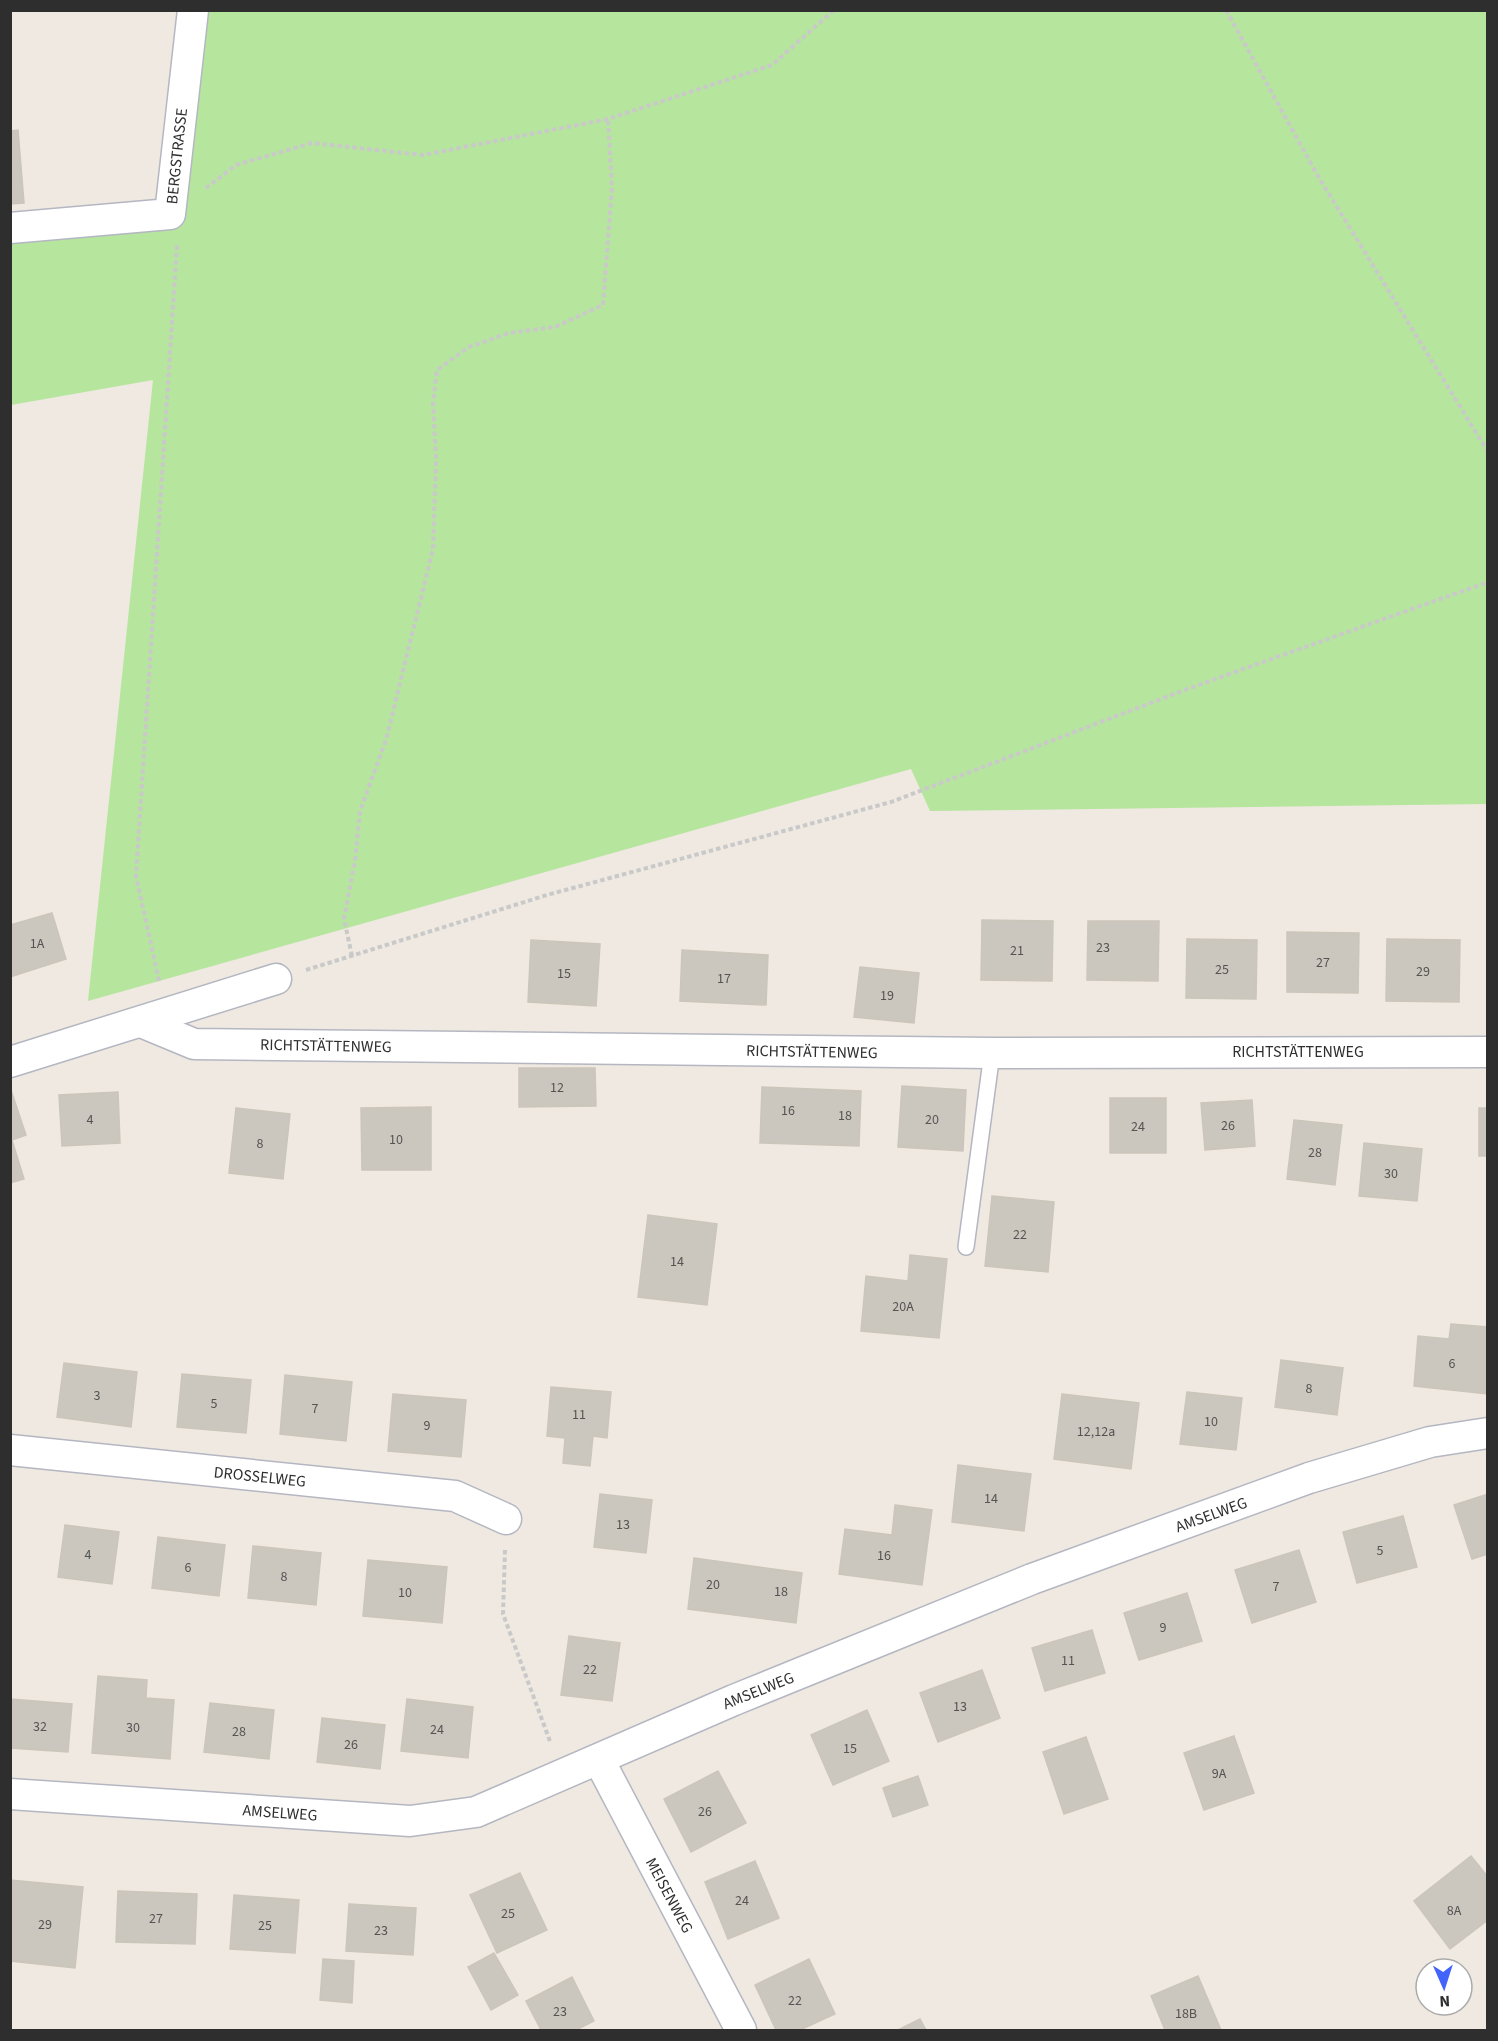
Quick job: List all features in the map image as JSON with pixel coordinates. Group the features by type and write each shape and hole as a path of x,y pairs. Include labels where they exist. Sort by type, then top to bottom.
{"street":[{"name":"BERGSTRASSE","path":"10,228 170,214 193,10"},
{"path":"10,1062 276,979"},
{"name":"RICHTSTÄTTENWEG","path":"154,1018 194,1044 992,1053 1488,1052"},
{"name":"AMSELWEG","path":"10,1794 410,1821 476,1812 734,1700 1032,1579 1309,1478 1430,1442 1488,1433"},
{"name":"DROSSELWEG","path":"10,1450 455,1496 506,1519"},
{"name":"MEISENWEG","path":"599,1760 741,2031"}],"lane":[{"path":"966,1247 992,1053"}],"path":[{"path":"154,1018 136,876 178,250 170,214 236,165 312,142 423,155 608,120 772,65 834,10"},
{"path":"1226,10 1319,178 1488,452"},
{"path":"352,956 344,919 355,860 360,811 386,740 433,549 436,459 433,403 436,370 469,347 509,333 555,327 603,305 612,188 608,120"},
{"path":"276,979 547,895 891,802 1190,688 1488,582"},
{"path":"506,1519 503,1614 563,1775"}],"green space":[{"path":"193,11 1487,11 1487,804 930,811 911,769 88,1001 153,380 11,405 10,235 170,214"}],"building":[{"path":"18,130 24,203 10,204 10,131"},
{"path":"52,913 66,959 10,977 10,925"},
{"path":"982,920 1053,921 1052,981 981,980"},
{"path":"1088,921 1159,921 1158,981 1087,980"},
{"path":"1287,932 1359,933 1358,993 1287,992"},
{"path":"1187,939 1257,940 1256,999 1186,998"},
{"path":"1387,939 1460,940 1459,1002 1386,1001"},
{"path":"531,940 600,944 596,1006 528,1002"},
{"path":"682,950 768,955 766,1005 680,1001"},
{"path":"860,967 919,973 914,1023 854,1017"},
{"path":"519,1068 595,1068 596,1106 519,1107"},
{"path":"902,1086 966,1090 963,1151 898,1147"},
{"path":"10,1087 26,1135 12,1140 24,1179 10,1183"},
{"path":"762,1087 861,1091 859,1146 760,1143"},
{"path":"118,1092 120,1143 62,1146 59,1095"},
{"path":"1110,1098 1166,1098 1166,1153 1110,1153"},
{"path":"1252,1100 1255,1146 1205,1150 1201,1103"},
{"path":"431,1107 431,1170 362,1170 361,1108"},
{"path":"236,1108 290,1114 283,1179 229,1173"},
{"path":"1479,1108 1488,1108 1488,1156 1479,1156"},
{"path":"1294,1120 1342,1125 1335,1185 1287,1179"},
{"path":"1364,1143 1422,1149 1417,1201 1359,1196"},
{"path":"992,1196 1054,1202 1048,1272 985,1266"},
{"path":"648,1215 717,1224 707,1305 638,1297"},
{"path":"910,1255 947,1259 939,1338 861,1331 866,1276 908,1281"},
{"path":"1451,1324 1488,1327 1488,1394 1414,1386 1418,1336 1449,1339"},
{"path":"1281,1360 1343,1368 1337,1415 1275,1407"},
{"path":"64,1363 137,1372 131,1427 57,1417"},
{"path":"182,1374 251,1380 246,1433 177,1427"},
{"path":"285,1375 352,1382 346,1441 280,1434"},
{"path":"551,1387 611,1392 607,1438 593,1436 590,1466 563,1463 565,1438 547,1436"},
{"path":"1187,1392 1242,1398 1236,1450 1180,1444"},
{"path":"393,1394 466,1400 461,1457 388,1451"},
{"path":"1062,1394 1139,1403 1131,1469 1054,1459"},
{"path":"958,1465 1031,1474 1024,1531 952,1522"},
{"path":"600,1494 652,1500 646,1553 594,1547"},
{"path":"1488,1494 1488,1554 1472,1559 1454,1505"},
{"path":"895,1505 932,1510 922,1585 839,1574 845,1529 892,1535"},
{"path":"1403,1516 1417,1567 1357,1583 1343,1532"},
{"path":"65,1525 119,1532 112,1584 58,1577"},
{"path":"158,1537 225,1545 219,1596 152,1588"},
{"path":"253,1546 321,1553 316,1605 248,1598"},
{"path":"1299,1550 1316,1602 1252,1623 1235,1570"},
{"path":"694,1558 802,1573 796,1623 688,1609"},
{"path":"368,1560 447,1567 442,1623 363,1616"},
{"path":"1187,1593 1202,1641 1139,1660 1124,1613"},
{"path":"1092,1630 1105,1673 1045,1691 1032,1648"},
{"path":"569,1636 620,1643 612,1701 561,1695"},
{"path":"982,1670 1000,1718 938,1742 920,1693"},
{"path":"98,1676 147,1680 146,1698 174,1700 170,1759 92,1753"},
{"path":"10,1699 72,1704 68,1752 10,1748"},
{"path":"407,1699 473,1707 468,1758 401,1751"},
{"path":"210,1703 274,1710 269,1759 204,1752"},
{"path":"867,1710 889,1761 833,1785 811,1735"},
{"path":"322,1718 385,1725 380,1769 317,1762"},
{"path":"1234,1736 1254,1793 1204,1810 1184,1753"},
{"path":"1086,1737 1108,1799 1064,1814 1043,1752"},
{"path":"718,1771 746,1823 691,1852 664,1799"},
{"path":"918,1776 928,1805 893,1817 883,1788"},
{"path":"1471,1856 1488,1877 1488,1920 1450,1949 1414,1901"},
{"path":"755,1861 779,1918 728,1939 705,1882"},
{"path":"520,1873 547,1930 497,1953 470,1895"},
{"path":"10,1880 83,1887 75,1968 10,1961"},
{"path":"118,1891 197,1894 195,1944 116,1942"},
{"path":"234,1895 299,1900 295,1953 230,1949"},
{"path":"349,1904 416,1908 413,1955 346,1951"},
{"path":"494,1953 518,1995 491,2010 468,1967"},
{"path":"323,1959 354,1961 352,2003 320,2000"},
{"path":"809,1959 835,2014 800,2030 776,2030 755,1985"},
{"path":"1198,1976 1221,2030 1165,2030 1151,1996"},
{"path":"572,1977 594,2021 576,2030 541,2030 526,2001"},
{"path":"920,2019 926,2030 898,2030"}]}
